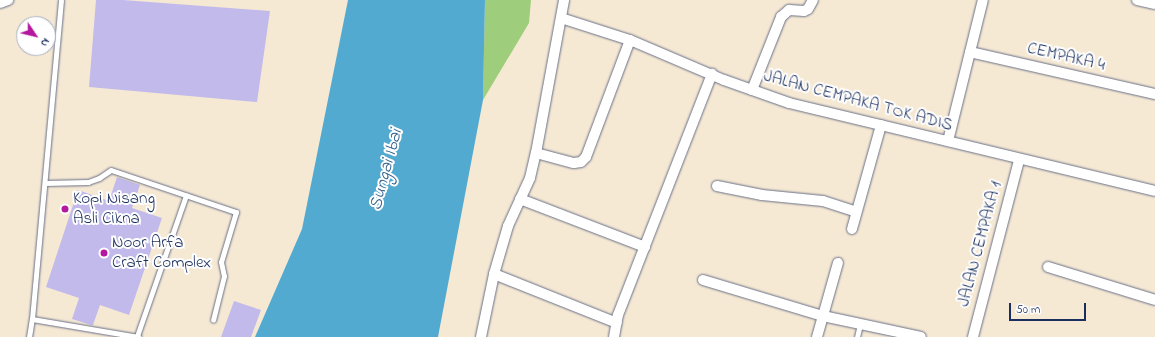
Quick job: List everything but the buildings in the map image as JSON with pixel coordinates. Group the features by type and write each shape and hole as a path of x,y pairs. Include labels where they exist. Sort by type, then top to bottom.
{"street":[{"path":"0,3 8,0"},
{"path":"480,337 494,274 508,226 528,183 536,153 564,0"},
{"path":"748,88 781,17 789,10 804,11 808,9 814,0"},
{"path":"948,141 983,0"},
{"path":"1137,0 1155,4"},
{"name":"JALAN CEMPAKA TOK ADIS","path":"561,18 630,40 724,80 789,103 1155,192"},
{"path":"536,153 574,163 581,162 586,158 630,40"},
{"name":"CEMPAKA 4","path":"970,52 1155,94"},
{"path":"617,336 618,315 712,74"},
{"path":"852,229 880,125"},
{"name":"JALAN CEMPAKA 1","path":"973,337 1019,160"},
{"path":"717,186 762,196 814,199 856,212"},
{"path":"520,199 649,237"},
{"path":"817,337 838,264"},
{"path":"1048,267 1155,300"},
{"path":"494,274 617,323"},
{"path":"703,280 823,316 900,334 921,337"}],"lane":[{"path":"29,337 45,184 61,0"},
{"path":"45,184 88,182 111,170 236,212 221,262 224,276 213,320"},
{"path":"32,319 137,336 186,195"},
{"path":"857,337 860,324"}],"green space":[{"path":"485,0 531,0 529,23 483,100"}],"water":[{"name":"Sungai Ibai","path":"348,0 485,0 483,100 438,337 255,337 302,229"}],"place":[{"name":"Kopi Nisang Asli Cikna","path":"65,209"},
{"name":"Noor Arfa Craft Complex","path":"104,253"}]}
